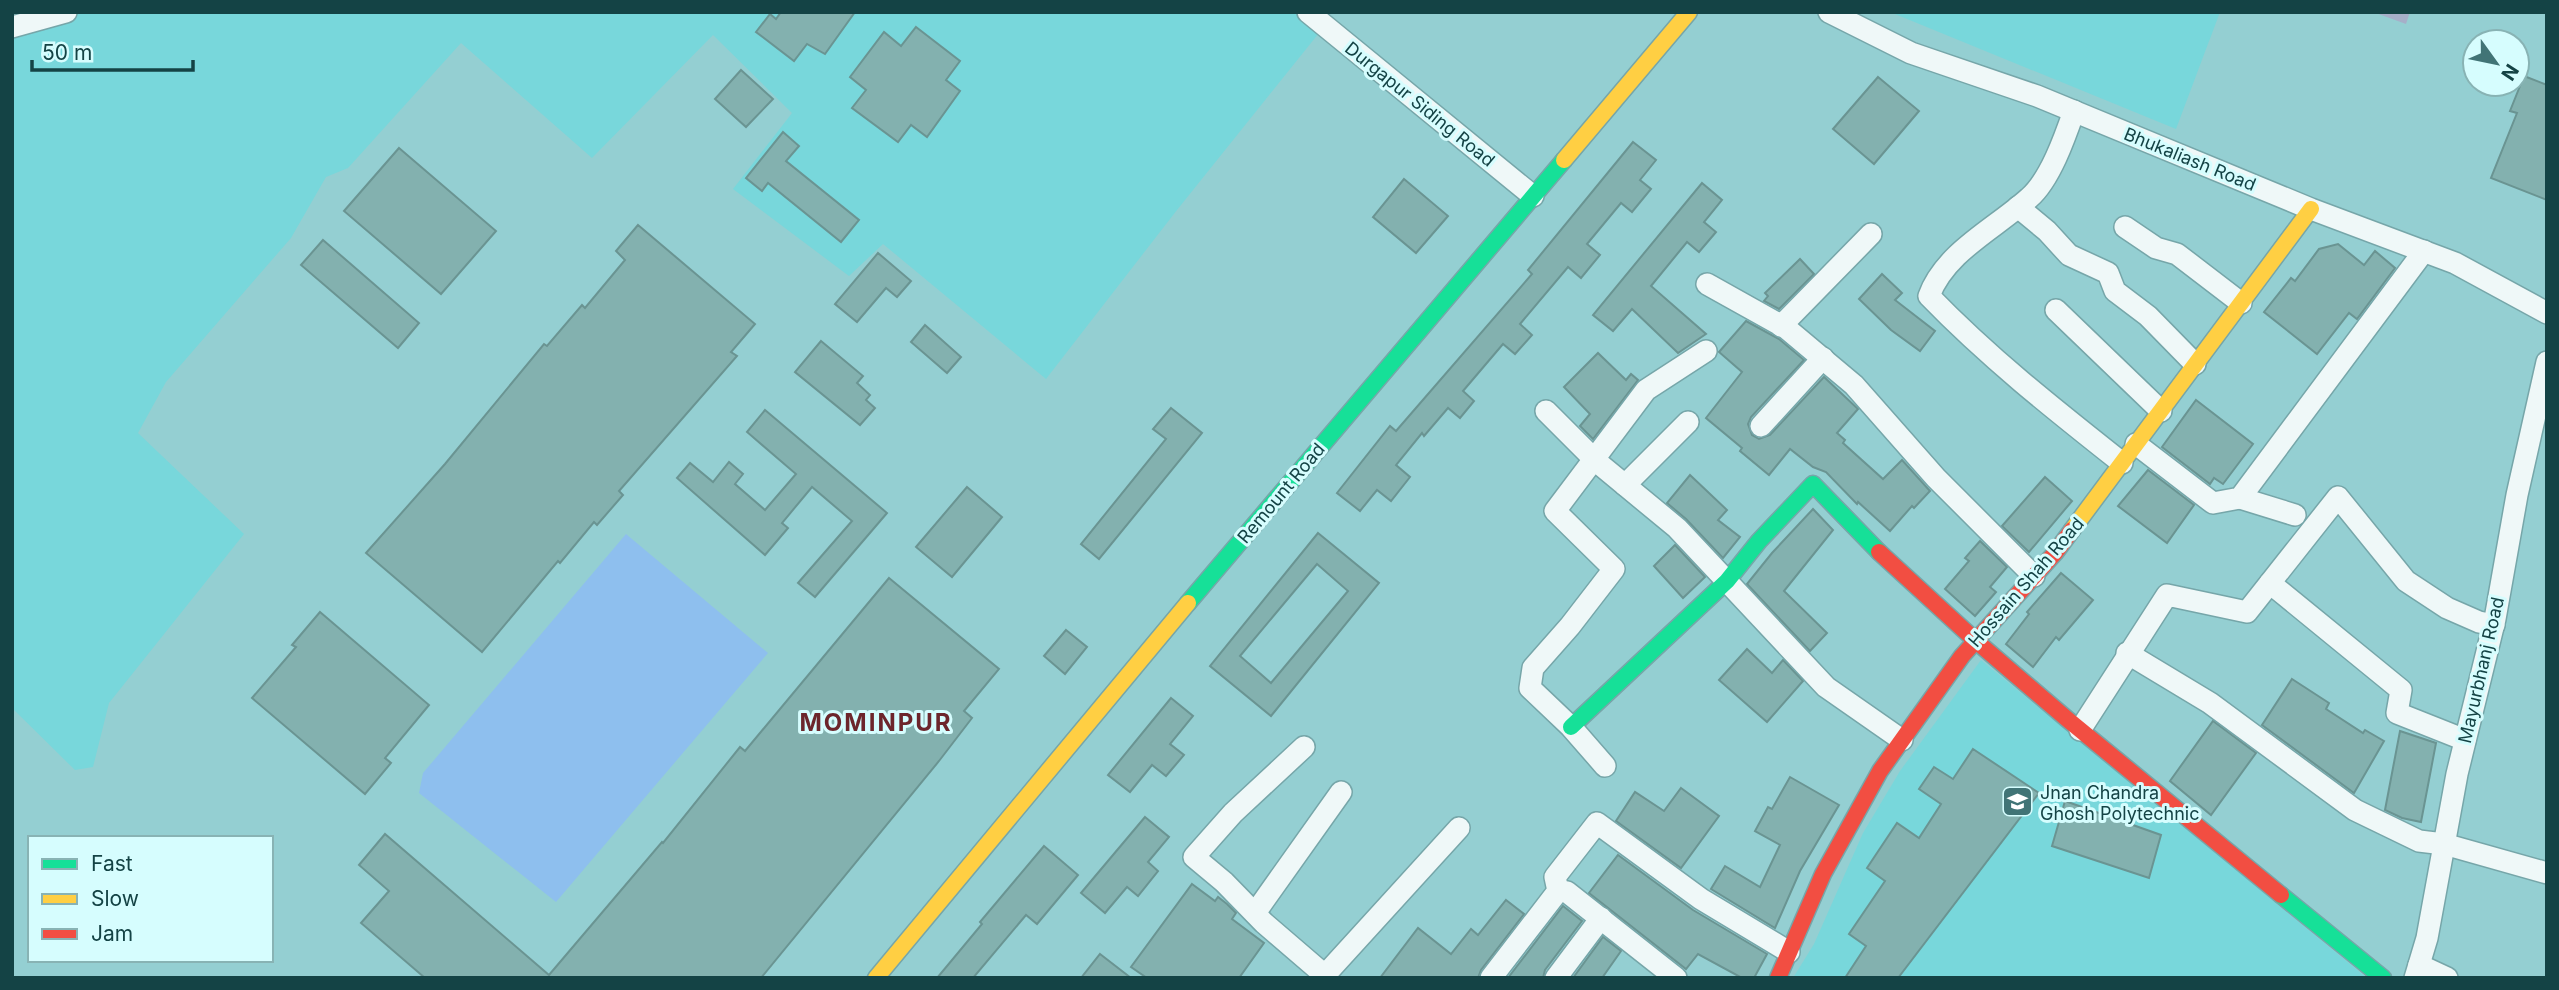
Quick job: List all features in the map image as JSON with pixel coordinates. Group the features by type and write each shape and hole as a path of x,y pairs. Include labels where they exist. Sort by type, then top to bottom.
{"street":[{"path":"12,27 66,12"},
{"name":"Durgapur Siding Road","path":"1308,12 1534,196"},
{"name":"Remount Road","path":"876,978 1162,634 1689,12"},
{"name":"Bhukaliash Road","path":"1829,12 1911,53 2074,111 2311,209 2455,262 2547,313"},
{"path":"2074,111 2059,153 2031,197 1978,236 1935,282 1929,296 2026,387 2122,463"},
{"path":"2018,206 2069,255 2108,273 2115,291 2148,316 2196,364"},
{"name":"Hossain Shah Road","path":"1778,978 1823,874 1880,771 1962,656 2055,553 2311,209"},
{"path":"2125,227 2156,248 2177,254 2241,303"},
{"path":"1782,326 1871,234"},
{"path":"2240,498 2424,251"},
{"path":"1707,284 1782,326 1854,384 1936,478 2034,576"},
{"path":"2056,310 2161,411"},
{"path":"1605,766 1571,727 1530,688 1534,668 1614,569 1555,511 1646,390 1706,351"},
{"path":"1761,426 1823,358"},
{"name":"Mayurbhanj Road","path":"2417,971 2427,938 2466,740 2494,625 2517,495 2547,362"},
{"path":"1546,411 1593,458 1677,528 1826,687 1902,740"},
{"path":"1625,485 1688,422"},
{"path":"2136,444 2213,503 2240,498 2295,515"},
{"path":"1571,727 1727,581 1759,541 1813,484 1885,558 1976,641 2080,730 2383,978"},
{"path":"2080,730 2127,653 2167,595 2247,612 2338,497 2406,581 2447,608 2479,622 2494,625"},
{"path":"2270,583 2401,690 2396,713 2466,740"},
{"path":"2127,653 2210,703 2356,810 2419,841 2444,844 2547,873"},
{"path":"1304,747 1233,813 1194,857 1326,976 1458,828"},
{"path":"1255,913 1341,792"},
{"path":"1492,978 1558,891 1555,877 1597,824 1701,899 1789,952"},
{"path":"1558,891 1567,892 1676,978"},
{"path":"1556,978 1601,918"},
{"path":"2417,971 2447,978"}],"shaded area":[{"path":"68,12 1294,12 1319,33 1046,379 883,244 849,276 733,189 792,113 713,35 592,158 461,43 348,168 326,177 291,238 166,382 138,433 244,534 109,703 93,767 75,770 12,708 12,33"},
{"path":"1890,12 2220,12 2176,129"},
{"path":"2373,12 2410,12 2406,24"},
{"path":"626,534 768,653 556,902 419,793 423,773"},
{"name":"Jnan Chandra Ghosh Polytechnic","path":"1981,660 2367,978 1793,978 1814,944 1863,833 1900,771"}],"building":[{"path":"781,12 855,12 825,54 807,44 794,61 756,32 770,14 776,19"},
{"path":"916,27 960,61 946,80 960,91 927,137 911,125 898,142 852,108 866,90 850,77 884,32 901,46"},
{"path":"741,70 773,99 746,127 715,99"},
{"path":"1878,77 1919,111 1874,164 1833,129"},
{"path":"2531,79 2547,85 2547,200 2491,178 2517,113 2510,111 2515,98 2531,98"},
{"path":"783,132 799,146 786,161 859,220 841,242 768,183 762,191 746,178"},
{"path":"1633,142 1656,160 1640,180 1651,189 1632,212 1621,203 1587,244 1600,255 1581,278 1568,267 1520,324 1532,335 1515,354 1503,344 1463,391 1474,401 1460,418 1448,408 1424,436 1422,433 1396,465 1410,477 1391,501 1377,490 1360,511 1337,493 1390,426 1396,431 1532,274 1528,270"},
{"path":"399,148 496,231 441,294 344,211"},
{"path":"1404,179 1448,216 1416,253 1373,217"},
{"path":"1702,183 1722,200 1704,222 1716,232 1699,252 1687,242 1651,286 1706,334 1678,353 1632,309 1613,331 1593,315"},
{"path":"638,225 755,324 731,352 737,356 619,491 623,495 597,525 594,522 560,563 558,561 482,652 366,553 445,464 544,344 547,346 582,305 585,308 625,260 616,251"},
{"path":"323,240 419,323 398,348 301,265"},
{"path":"2338,244 2364,265 2375,251 2395,268 2357,319 2349,313 2317,354 2264,312 2291,278 2295,281 2319,249"},
{"path":"878,253 911,281 897,297 886,288 857,322 835,304"},
{"path":"1800,259 1814,274 1779,309 1764,301 1768,296 1765,293"},
{"path":"1882,274 1902,293 1895,300 1935,331 1920,351 1891,330 1859,299"},
{"path":"1746,321 1779,339 1804,360 1751,417 1748,424 1752,435 1759,439 1770,435 1824,377 1858,409 1837,433 1845,440 1843,443 1883,479 1902,460 1930,491 1914,508 1912,506 1890,531 1858,502 1857,504 1826,472 1813,467 1790,449 1769,475 1706,418 1742,372 1719,352"},
{"path":"925,325 961,357 947,373 911,342"},
{"path":"821,341 863,376 857,383 870,395 866,400 875,408 860,425 795,372"},
{"path":"1598,353 1626,380 1631,374 1638,380 1593,439 1580,426 1590,414 1564,387"},
{"path":"2196,400 2253,444 2223,484 2214,478 2210,484 2162,447"},
{"path":"1171,408 1202,433 1099,559 1081,544 1166,439 1153,429"},
{"path":"765,410 887,513 815,597 798,583 852,521 812,487 782,523 788,528 765,555 677,478 690,463 713,482 729,462 743,474 735,484 765,510 796,474 747,432"},
{"path":"2148,470 2194,505 2167,543 2118,506"},
{"path":"1690,475 1727,510 1718,520 1740,537 1723,558 1667,503"},
{"path":"2045,477 2072,501 2029,552 2002,526"},
{"path":"967,487 1002,517 952,577 916,547"},
{"path":"1813,509 1833,530 1784,591 1827,633 1810,651 1747,584"},
{"path":"1318,533 1379,583 1271,716 1210,666","holes":["1317,564 1348,591 1271,683 1240,656"]},
{"path":"1980,541 2007,567 1990,587 1996,592 1975,616 1945,589 1969,561 1965,558"},
{"path":"1675,545 1705,577 1683,598 1654,566"},
{"path":"2061,573 2093,600 2059,640 2056,637 2033,667 2006,644 2029,614 2027,612"},
{"path":"889,578 999,669 964,711 972,718 939,761 761,978 425,978 361,923 389,891 359,865 385,834 549,975 663,843 740,747 745,751"},
{"path":"320,612 429,705 385,758 391,763 365,794 252,698 296,647 292,645"},
{"path":"1066,630 1087,647 1065,674 1044,656"},
{"path":"1747,649 1772,673 1783,660 1803,681 1767,722 1719,680"},
{"path":"2292,679 2329,703 2326,709 2363,733 2365,730 2384,741 2354,793 2262,725"},
{"path":"1171,698 1193,716 1170,744 1184,755 1166,776 1152,765 1130,792 1108,775"},
{"path":"2213,721 2256,753 2211,815 2170,781"},
{"path":"2400,731 2436,743 2421,822 2402,818 2385,810"},
{"path":"1973,749 2039,793 1898,978 1845,978 1866,946 1849,934 1885,881 1867,868 1897,823 1919,838 1941,804 1919,789 1934,767 1953,779"},
{"path":"1790,777 1839,805 1800,871 1775,928 1711,889 1725,866 1760,887 1780,845 1755,831 1768,807 1772,809"},
{"path":"1681,788 1719,816 1681,868 1616,821 1635,792 1664,811"},
{"path":"2065,801 2161,835 2149,878 2052,846"},
{"path":"1145,817 1169,837 1148,862 1158,871 1138,896 1127,887 1105,913 1081,893"},
{"path":"1044,846 1078,875 1037,924 1026,915 973,978 937,978 982,924 980,922"},
{"path":"1618,855 1693,910 1767,954 1754,978 1742,978 1698,954 1686,969 1589,893"},
{"path":"1192,884 1215,901 1218,897 1227,904 1236,913 1232,919 1264,943 1239,978 1147,978 1131,967"},
{"path":"1506,900 1524,914 1481,970 1478,978 1380,978 1418,928 1451,954 1471,929 1478,935"},
{"path":"1563,906 1582,921 1545,970 1543,978 1508,978"},
{"path":"1603,937 1621,951 1602,978 1573,978"},
{"path":"1100,954 1131,978 1081,978"}],"traffic: fast":[{"path":"1188,603 1564,160"},
{"path":"1571,727 1727,581 1759,541 1813,484 1879,552"},
{"path":"2281,895 2383,978"}],"traffic: slow":[{"path":"1564,160 1689,12"},
{"path":"2072,530 2311,209"},
{"path":"876,978 1188,603"}],"traffic: jam":[{"path":"1778,978 1823,874 1880,771 1962,656 2055,553 2072,530"},
{"path":"1879,552 1976,641 2067,719 2281,895"}],"place":[{"name":"Jnan Chandra Ghosh Polytechnic","path":"2017,802"}],"district":[{"name":"MOMINPUR","path":"876,722"}]}
